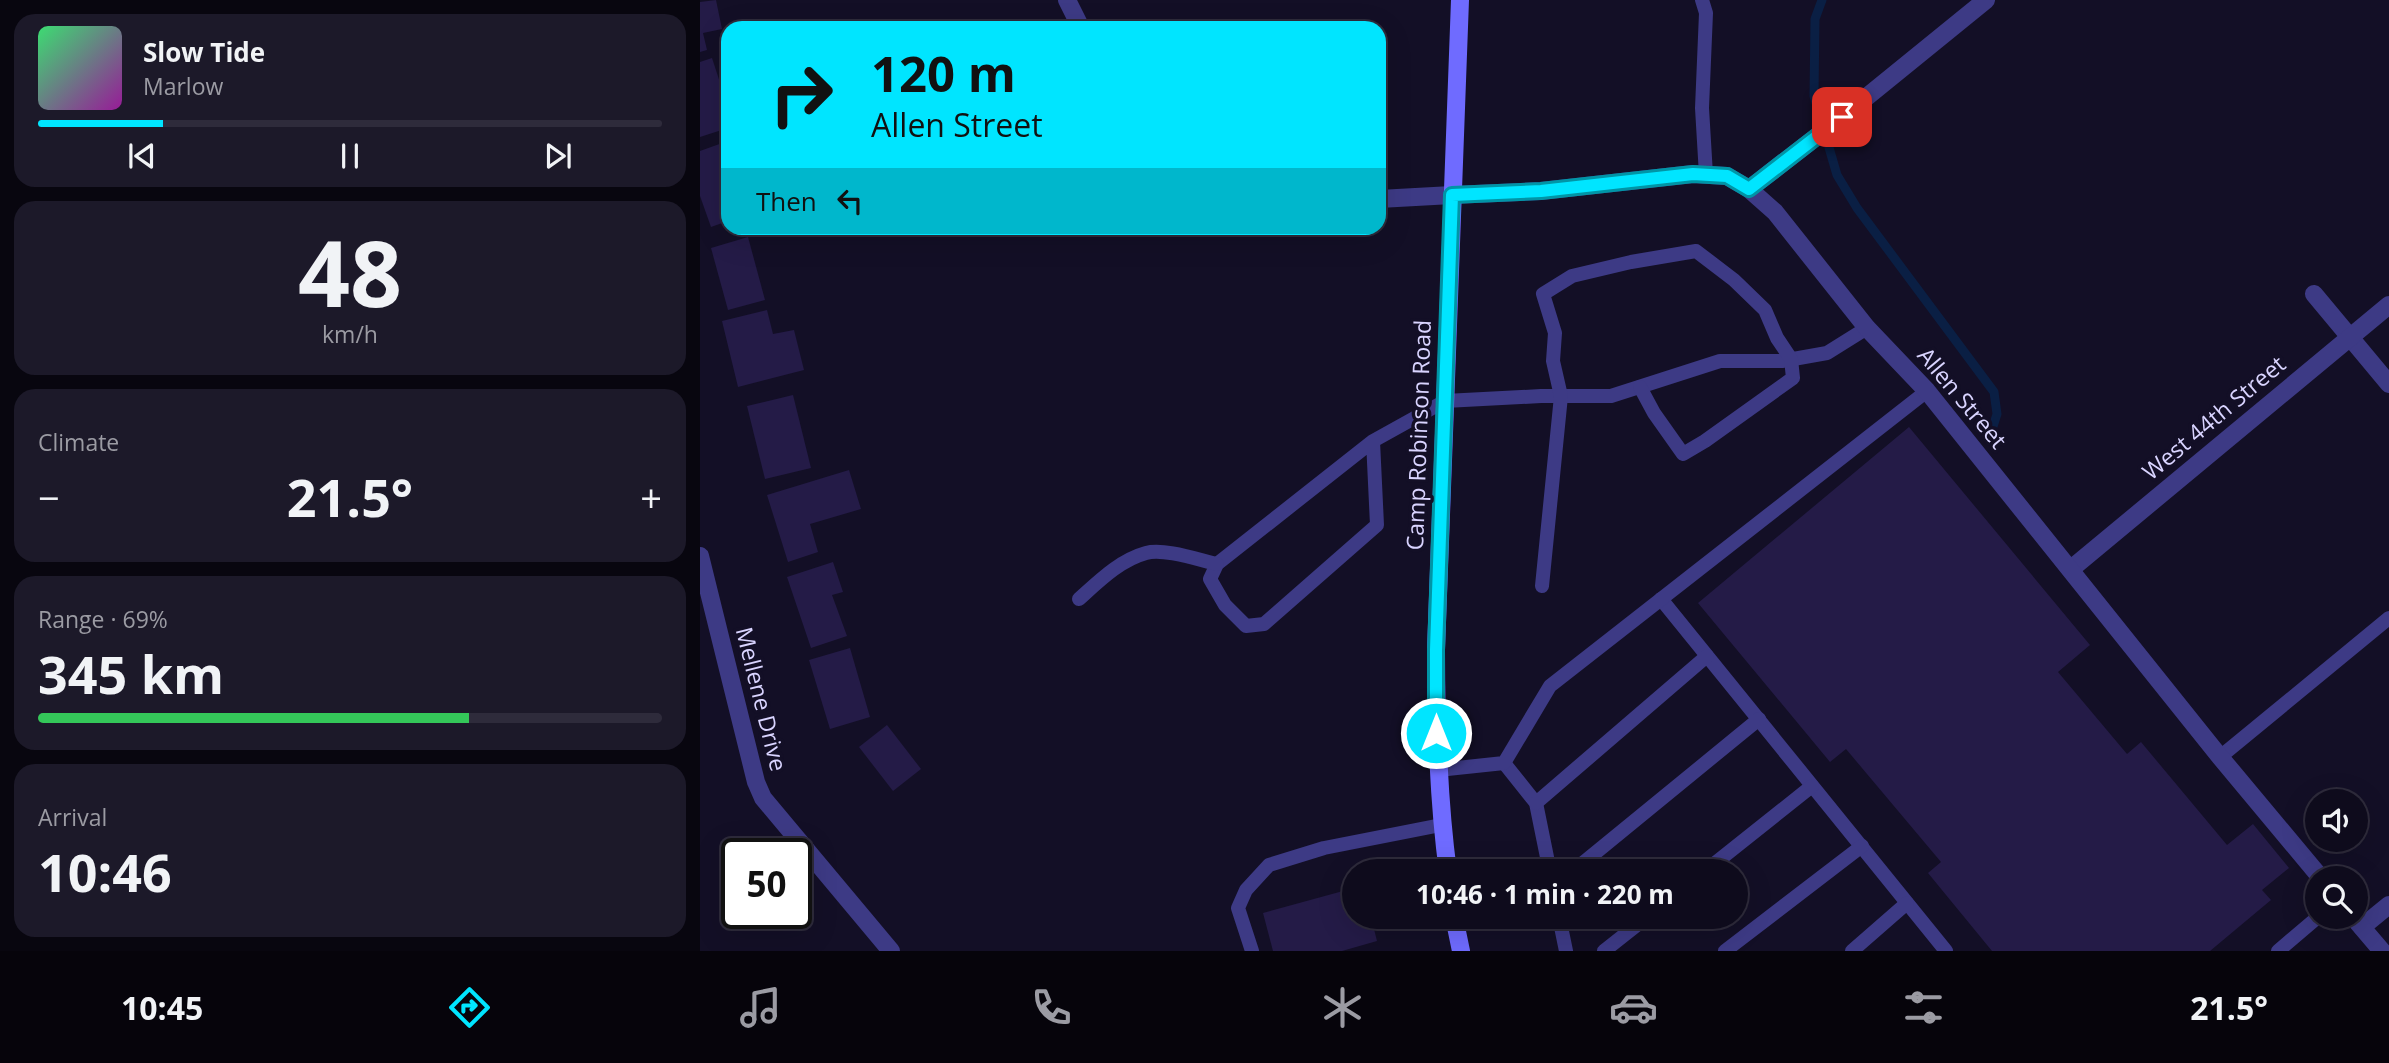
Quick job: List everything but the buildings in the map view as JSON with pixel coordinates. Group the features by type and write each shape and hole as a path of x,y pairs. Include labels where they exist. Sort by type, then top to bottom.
{"main road":[{"name":"Camp Robinson Road","path":"1446,859 1438,770 1436,650 1460,0"},
{"path":"1455,929 1457,950"}],"street":[{"path":"1067,0 1078,21"},
{"path":"1749,189 1986,0"},
{"name":"Allen Street","path":"1386,199 1541,191 1693,174 1727,176 1749,189 1775,212 1867,328 1927,391 2220,757 2311,866"},
{"path":"2314,294 2389,384"},
{"name":"West 44th Street","path":"2071,569 2389,305"},
{"name":"Mellene Drive","path":"700,556 756,782 763,798 891,951"},
{"path":"2368,917 2389,905"},
{"path":"2364,929 2382,951"}],"lane":[{"path":"1702,0 1706,13 1702,108 1706,174"},
{"path":"1542,586 1561,396 1553,361 1555,333 1543,294 1572,276 1696,251 1734,280 1765,310 1777,338 1791,359 1793,378 1683,454 1654,414 1640,387"},
{"path":"1373,441 1377,525 1264,624 1246,626 1225,604 1210,579 1217,564 1373,441 1445,401 1611,396 1720,361 1782,361 1827,353 1867,328"},
{"path":"1504,763 1550,686 1927,391"},
{"path":"1079,599 1116,566 1148,552 1217,564"},
{"path":"1661,599 1946,951"},
{"path":"2220,757 2389,618"},
{"path":"1536,803 1707,656"},
{"path":"1588,859 1759,719"},
{"path":"1438,770 1504,763"},
{"path":"1504,763 1536,803 1547,859"},
{"path":"1720,859 1812,786"},
{"path":"1252,951 1238,908 1246,890 1269,865 1324,848 1441,825"},
{"path":"1725,951 1862,846"},
{"path":"1852,951 1907,903"},
{"path":"2278,951 2305,928"},
{"path":"1561,929 1566,951"},
{"path":"1604,951 1632,929"}],"waterway":[{"path":"1822,0 1815,19 1814,96 1837,175 1857,208 1994,392 1997,414 1989,439"}],"route":[{"path":"1436,733 1436,650 1452,195 1541,191 1693,174 1727,176 1749,189 1842,117"}]}
